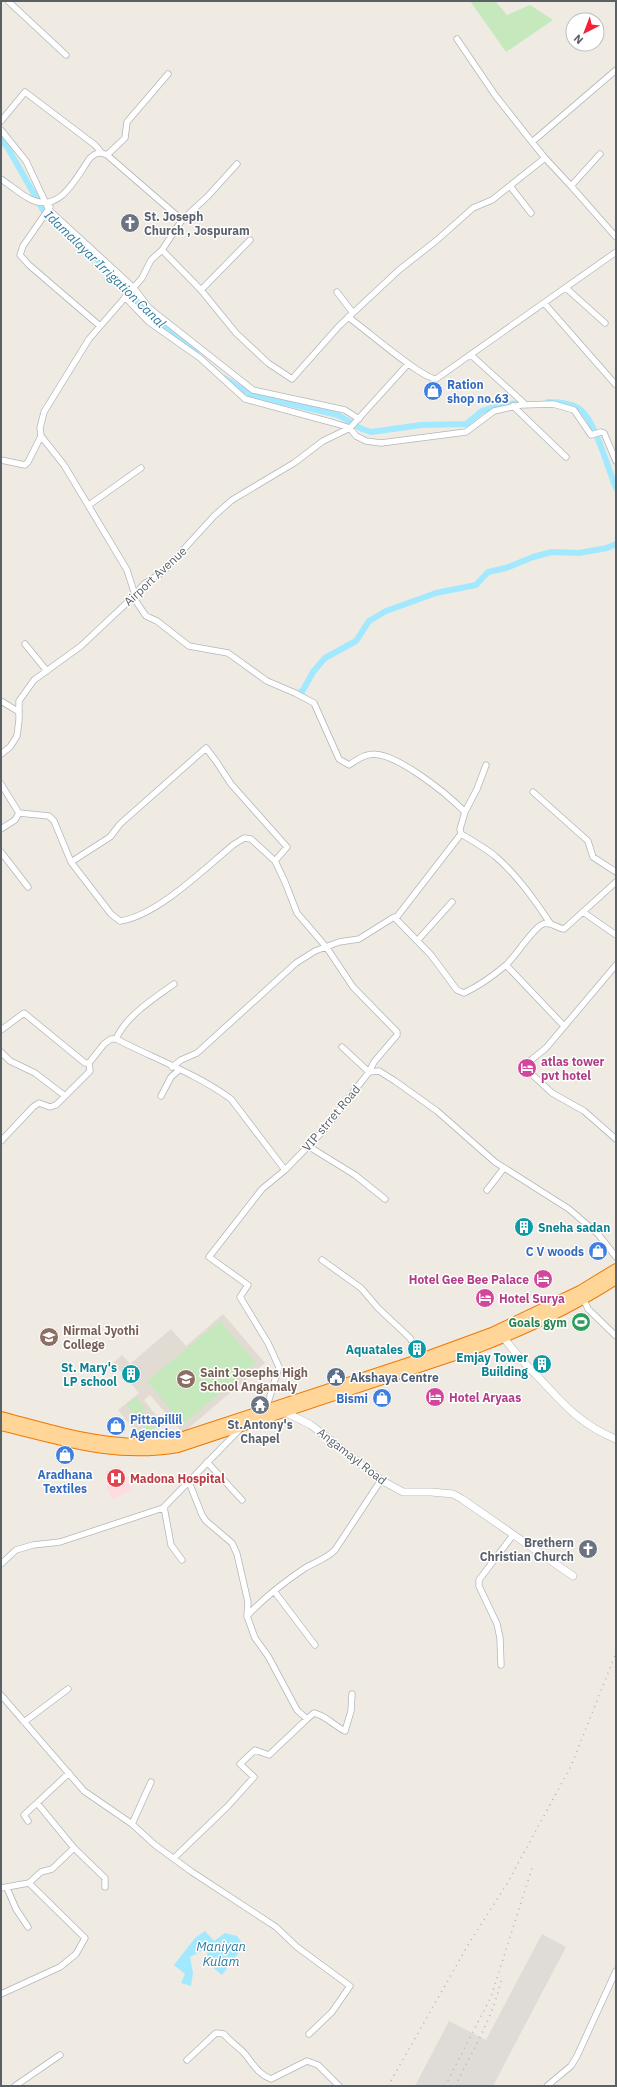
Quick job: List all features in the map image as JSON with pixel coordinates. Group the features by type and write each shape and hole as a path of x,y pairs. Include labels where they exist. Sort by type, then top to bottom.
{"highway":[{"path":"1,1417 91,1440 141,1444 186,1437 266,1409 280,1408 503,1337 582,1294 616,1269"},
{"path":"1,1425 92,1447 128,1451 146,1451 178,1447 244,1425 280,1408 492,1333 616,1280"}],"street":[{"path":"8,1 66,55"},
{"path":"457,38 493,92 532,142 616,238"},
{"path":"532,142 616,70"},
{"path":"100,326 29,265 20,254 23,246 42,217 49,210 53,202 62,195 90,158 95,154 104,154 125,138 127,122 168,74"},
{"path":"1,121 25,92 95,145 182,220"},
{"path":"1,130 26,161 44,203 49,210 134,289 150,308 253,390 346,410 358,420"},
{"path":"570,186 600,154"},
{"path":"162,250 201,290 236,332 268,363 292,378 351,315 399,270 437,240 467,212 489,202 545,158"},
{"path":"1,460 25,465 28,462 41,436 40,428 44,412 70,368 100,326 134,289 142,278 151,260 162,250 182,220 208,196 237,164"},
{"path":"1,179 29,198 44,203 53,202"},
{"path":"510,186 531,213"},
{"path":"201,290 250,240"},
{"path":"337,292 351,315 408,364 428,378 436,379 616,252"},
{"path":"566,288 604,323"},
{"path":"126,297 149,322 200,358 245,399 350,428 356,436 374,443 459,434 472,429 494,412 525,404 553,404 572,409 578,414 592,435 599,432 604,433 616,461"},
{"path":"544,304 616,385"},
{"path":"471,355 525,404"},
{"name":"Airport Avenue","path":"1,754 10,747 17,736 19,712 18,701 34,680 81,646 134,596 144,584 163,572 214,516 232,500 294,463 323,441 350,428 408,364"},
{"path":"513,406 566,457"},
{"path":"41,436 58,455 127,570 134,596 146,616 157,621 189,646 228,653 267,682 295,693 314,704 339,758 349,765 368,755 382,755 395,759 408,769 425,777 465,812"},
{"path":"89,505 141,468"},
{"path":"26,644 47,671"},
{"path":"1,701 19,712"},
{"path":"71,862 110,837 120,824 206,748 231,784 287,847 275,861"},
{"path":"486,765 477,789 465,812 460,829 462,834 494,855 508,868 533,898 550,923 559,928 564,928 616,882"},
{"path":"1,784 19,813"},
{"path":"533,792 588,841 593,857 616,872"},
{"path":"1,830 16,820 19,813"},
{"path":"19,813 49,816 57,826 71,862 111,914 120,920 131,919 167,900 233,845 244,838 251,839 275,861 286,882 297,912 327,948"},
{"path":"172,1067 181,1060 197,1053 296,963 315,951 327,948 339,942 359,940 396,918 462,834"},
{"path":"1,852 28,887"},
{"path":"417,941 452,902"},
{"path":"583,912 616,935"},
{"path":"396,918 431,955 457,990 464,993 474,988 506,964 540,925 550,923"},
{"name":"VIP strret Road","path":"266,1409 279,1367 268,1343 240,1297 248,1285 209,1257 262,1189 285,1170 322,1132 369,1072 374,1062 397,1035 397,1032 353,987 327,948"},
{"path":"506,964 564,1026"},
{"path":"616,966 546,1048 525,1065 525,1068 552,1093 590,1116 616,1139"},
{"path":"116,1039 121,1027 155,997 174,984"},
{"path":"1,1030 24,1013 80,1061 89,1063"},
{"path":"1,1141 39,1103 53,1107 90,1070 89,1063 107,1040 116,1039 220,1091 230,1099 285,1170"},
{"path":"342,1047 369,1072 379,1071 437,1111 504,1168 569,1209 598,1234 616,1257"},
{"path":"1,1052 10,1061 35,1073 65,1096"},
{"path":"161,1096 171,1077 179,1070"},
{"path":"308,1146 355,1175 385,1199"},
{"path":"487,1190 504,1168"},
{"path":"322,1260 362,1288 378,1308 410,1338 421,1359"},
{"path":"582,1294 588,1309 616,1336"},
{"path":"503,1337 514,1352 559,1401 591,1428 616,1439"},
{"name":"Angamayl Road","path":"280,1408 311,1425 381,1480 403,1492 453,1494 572,1576"},
{"path":"1,1564 16,1550 33,1545 60,1542 164,1507 244,1425"},
{"path":"207,1462 242,1500"},
{"path":"247,1616 262,1600 299,1572 327,1557 335,1550 381,1480"},
{"path":"189,1482 202,1515 206,1521 232,1542 237,1554 248,1602 247,1616 255,1638 268,1656 297,1710 307,1719"},
{"path":"164,1507 171,1545 182,1560"},
{"path":"501,1665 498,1624 479,1586 479,1580 513,1535"},
{"path":"274,1591 315,1645"},
{"path":"24,1722 68,1689"},
{"path":"174,1858 228,1806 254,1777 240,1764 255,1750 269,1755 314,1713 323,1715 345,1731 351,1711 352,1694"},
{"path":"1,1695 84,1791 132,1824 155,1845 276,1927 297,1947 350,1986 332,2012 309,2034"},
{"path":"28,1821 24,1815 69,1773"},
{"path":"132,1824 151,1782"},
{"path":"37,1803 74,1848 105,1878 105,1887"},
{"path":"28,1927 4,1888 29,1883 41,1872 52,1869 74,1848"},
{"path":"1,1994 60,1967 76,1954 85,1938 29,1883"},
{"path":"547,2086 570,2066 616,1971"},
{"path":"187,2060 216,2032 224,2034 244,2053 262,2075 271,2079 307,2062 318,2065 339,2086"},
{"path":"15,2086 60,2054"}],"shaded area":[{"name":"Saint Josephs High School Angamaly","path":"223,1314 265,1363 183,1433 150,1395 144,1400 164,1425 144,1442 118,1410 139,1393 113,1363 122,1355 130,1364 171,1329 186,1346"},
{"name":"Madona Hospital","path":"119,1465 132,1490 112,1499 106,1486 109,1484 105,1472"},
{"path":"542,1934 566,1947 493,2086 415,2086 449,2021 486,2040"}],"green space":[{"path":"470,1 495,1 507,15 530,5 553,20 506,52"},
{"name":"Saint Josephs High School Angamaly","path":"220,1321 256,1363 183,1424 147,1381"},
{"path":"136,1397 145,1408 142,1411 155,1428 149,1433 126,1405"}],"water":[{"name":"Maniyan Kulam","path":"205,1931 214,1941 225,1933 237,1936 244,1946 222,1975 210,1965 206,1949 190,1957 193,1973 191,1986 181,1983 185,1974 174,1965 195,1938"}],"waterway":[{"name":"Idamalayar Irrigation Canal","path":"1,140 8,148 43,210 128,287 133,300 196,353"},
{"name":"Idamalayar Irrigation Canal","path":"224,378 252,395 338,415 362,429 371,432 421,425 466,424 482,411 507,404 523,403"},
{"name":"Idamalayar Irrigation Canal","path":"548,402 569,404 581,410 586,416 601,446 616,488"},
{"path":"295,693 302,692 313,672 325,658 356,641 369,621 386,611 436,593 476,585 488,572 506,568 533,557 552,552 579,553 607,548 616,544"}],"railway":[{"path":"388,2086 468,1945 508,1882 571,1766 616,1653"},
{"path":"445,2086 491,1997 532,1868"},
{"path":"455,2086 476,2046 494,2005 502,1976"}],"place":[{"name":"St. Joseph Church , Jospuram","path":"130,223"},
{"name":"Ration shop no.63","path":"433,391"},
{"name":"atlas tower pvt hotel","path":"527,1068"},
{"name":"Sneha sadan","path":"524,1227"},
{"name":"C V woods","path":"598,1251"},
{"name":"Hotel Gee Bee Palace","path":"543,1279"},
{"name":"Hotel Surya","path":"485,1298"},
{"name":"Goals gym","path":"581,1322"},
{"name":"Nirmal Jyothi College","path":"49,1337"},
{"name":"Aquatales","path":"417,1349"},
{"name":"Emjay Tower Building","path":"542,1364"},
{"name":"St. Mary's LP school","path":"131,1374"},
{"name":"Akshaya Centre","path":"336,1377"},
{"name":"Saint Josephs High School Angamaly","path":"186,1379"},
{"name":"Hotel Aryaas","path":"435,1397"},
{"name":"Bismi","path":"382,1398"},
{"name":"St.Antony's Chapel","path":"260,1405"},
{"name":"Pittapillil Agencies","path":"116,1426"},
{"name":"Aradhana Textiles","path":"65,1455"},
{"name":"Madona Hospital","path":"116,1478"},
{"name":"Brethern Christian Church","path":"588,1549"}]}
